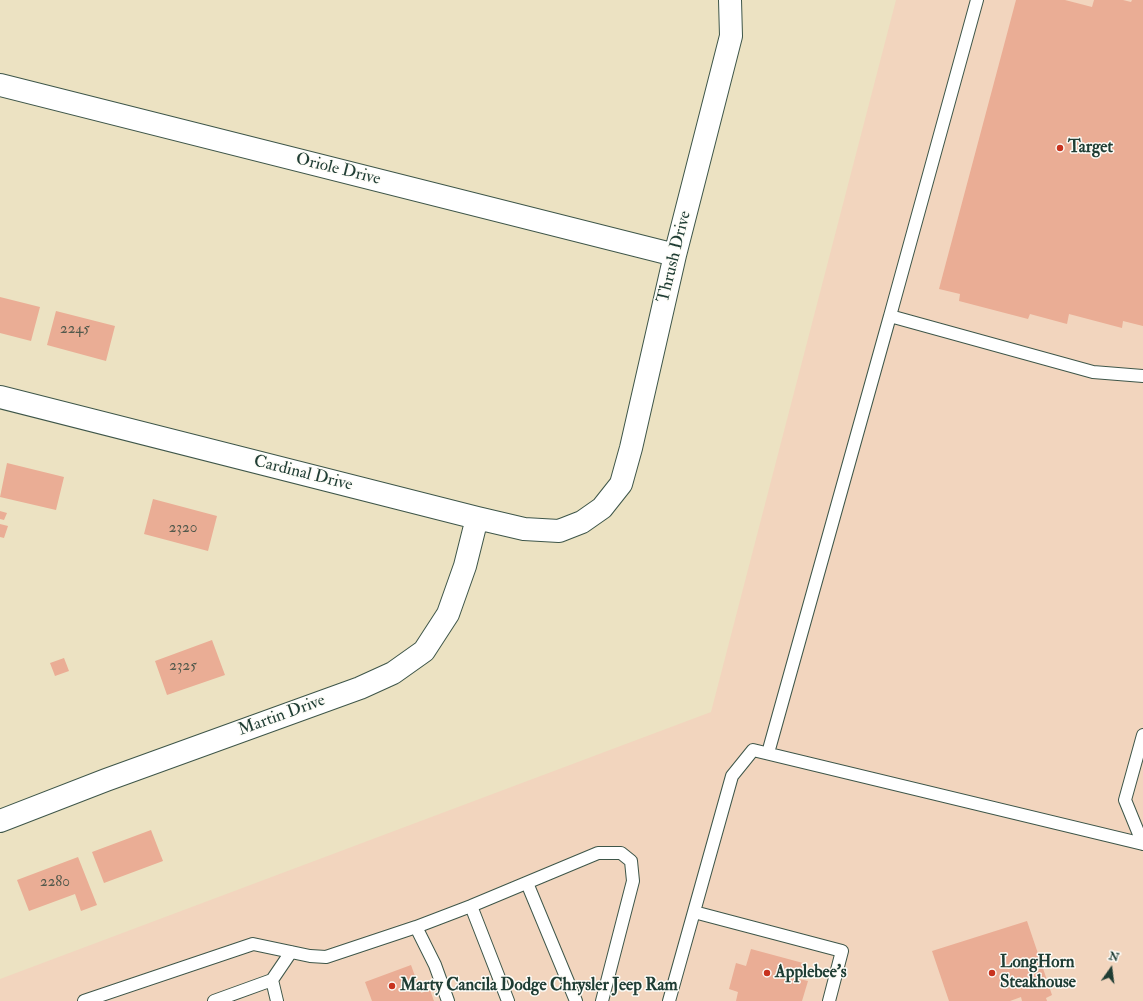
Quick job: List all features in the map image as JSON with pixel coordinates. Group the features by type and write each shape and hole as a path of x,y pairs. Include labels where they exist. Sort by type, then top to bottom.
{"street":[{"name":"Thrush Drive","path":"602,508 621,484 631,448 675,255 731,36 730,0"},
{"name":"Oriole Drive","path":"0,85 675,255"},
{"name":"Cardinal Drive","path":"0,397 524,529 559,531 582,522 602,508"},
{"name":"Martin Drive","path":"0,821 106,780 360,688 394,673 424,651 448,614 465,566 477,518"}],"lane":[{"path":"768,753 977,0"},
{"path":"890,316 1093,372 1143,376"},
{"path":"1143,735 1125,800 1143,844"},
{"path":"669,1001 732,776 753,750 1143,844"},
{"path":"84,1001 253,944 326,958 416,927 471,906 598,853 621,853 631,862 633,882 602,1001"},
{"path":"527,883 576,1001"},
{"path":"471,906 508,1001"},
{"path":"694,912 842,951 829,1001"},
{"path":"416,927 435,965 448,1001"},
{"path":"214,1001 272,980 291,952"},
{"path":"272,980 277,1001"}],"shaded area":[{"path":"896,0 1143,0 1143,1001 0,1001 0,979 711,712"}],"building":[{"name":"Target","path":"1016,0 1065,0 1092,7 1094,0 1123,0 1131,2 1132,0 1143,0 1143,326 1123,321 1122,328 1069,314 1067,324 1030,314 1028,319 959,301 960,294 939,289"},
{"path":"0,297 40,307 31,341 0,333"},
{"path":"56,311 115,326 106,361 47,345"},
{"path":"7,463 64,477 56,510 0,497"},
{"path":"153,499 217,516 208,551 144,534"},
{"path":"0,511 7,513 4,520 0,519"},
{"path":"0,524 8,526 4,538 0,537"},
{"path":"212,640 225,675 167,695 155,661"},
{"path":"64,658 69,671 55,676 50,663"},
{"path":"151,830 163,861 104,883 92,852"},
{"path":"78,857 97,905 81,911 75,894 29,911 17,880"},
{"name":"LongHorn Steakhouse","path":"1027,921 1052,995 1046,998 1047,1001 1022,1001 1021,997 1010,1001 949,1001 932,951"},
{"name":"Applebee's","path":"751,949 803,963 799,979 808,981 802,1001 736,1001 738,992 729,989 736,963 746,966"},
{"name":"Marty Cancila Dodge Chrysler Jeep Ram","path":"411,965 421,993 430,990 434,1001 372,1001 365,982"}],"place":[{"name":"Target","path":"1060,148"},
{"name":"Applebee's","path":"767,973"},
{"name":"LongHorn Steakhouse","path":"992,973"},
{"name":"Marty Cancila Dodge Chrysler Jeep Ram","path":"392,986"}]}
